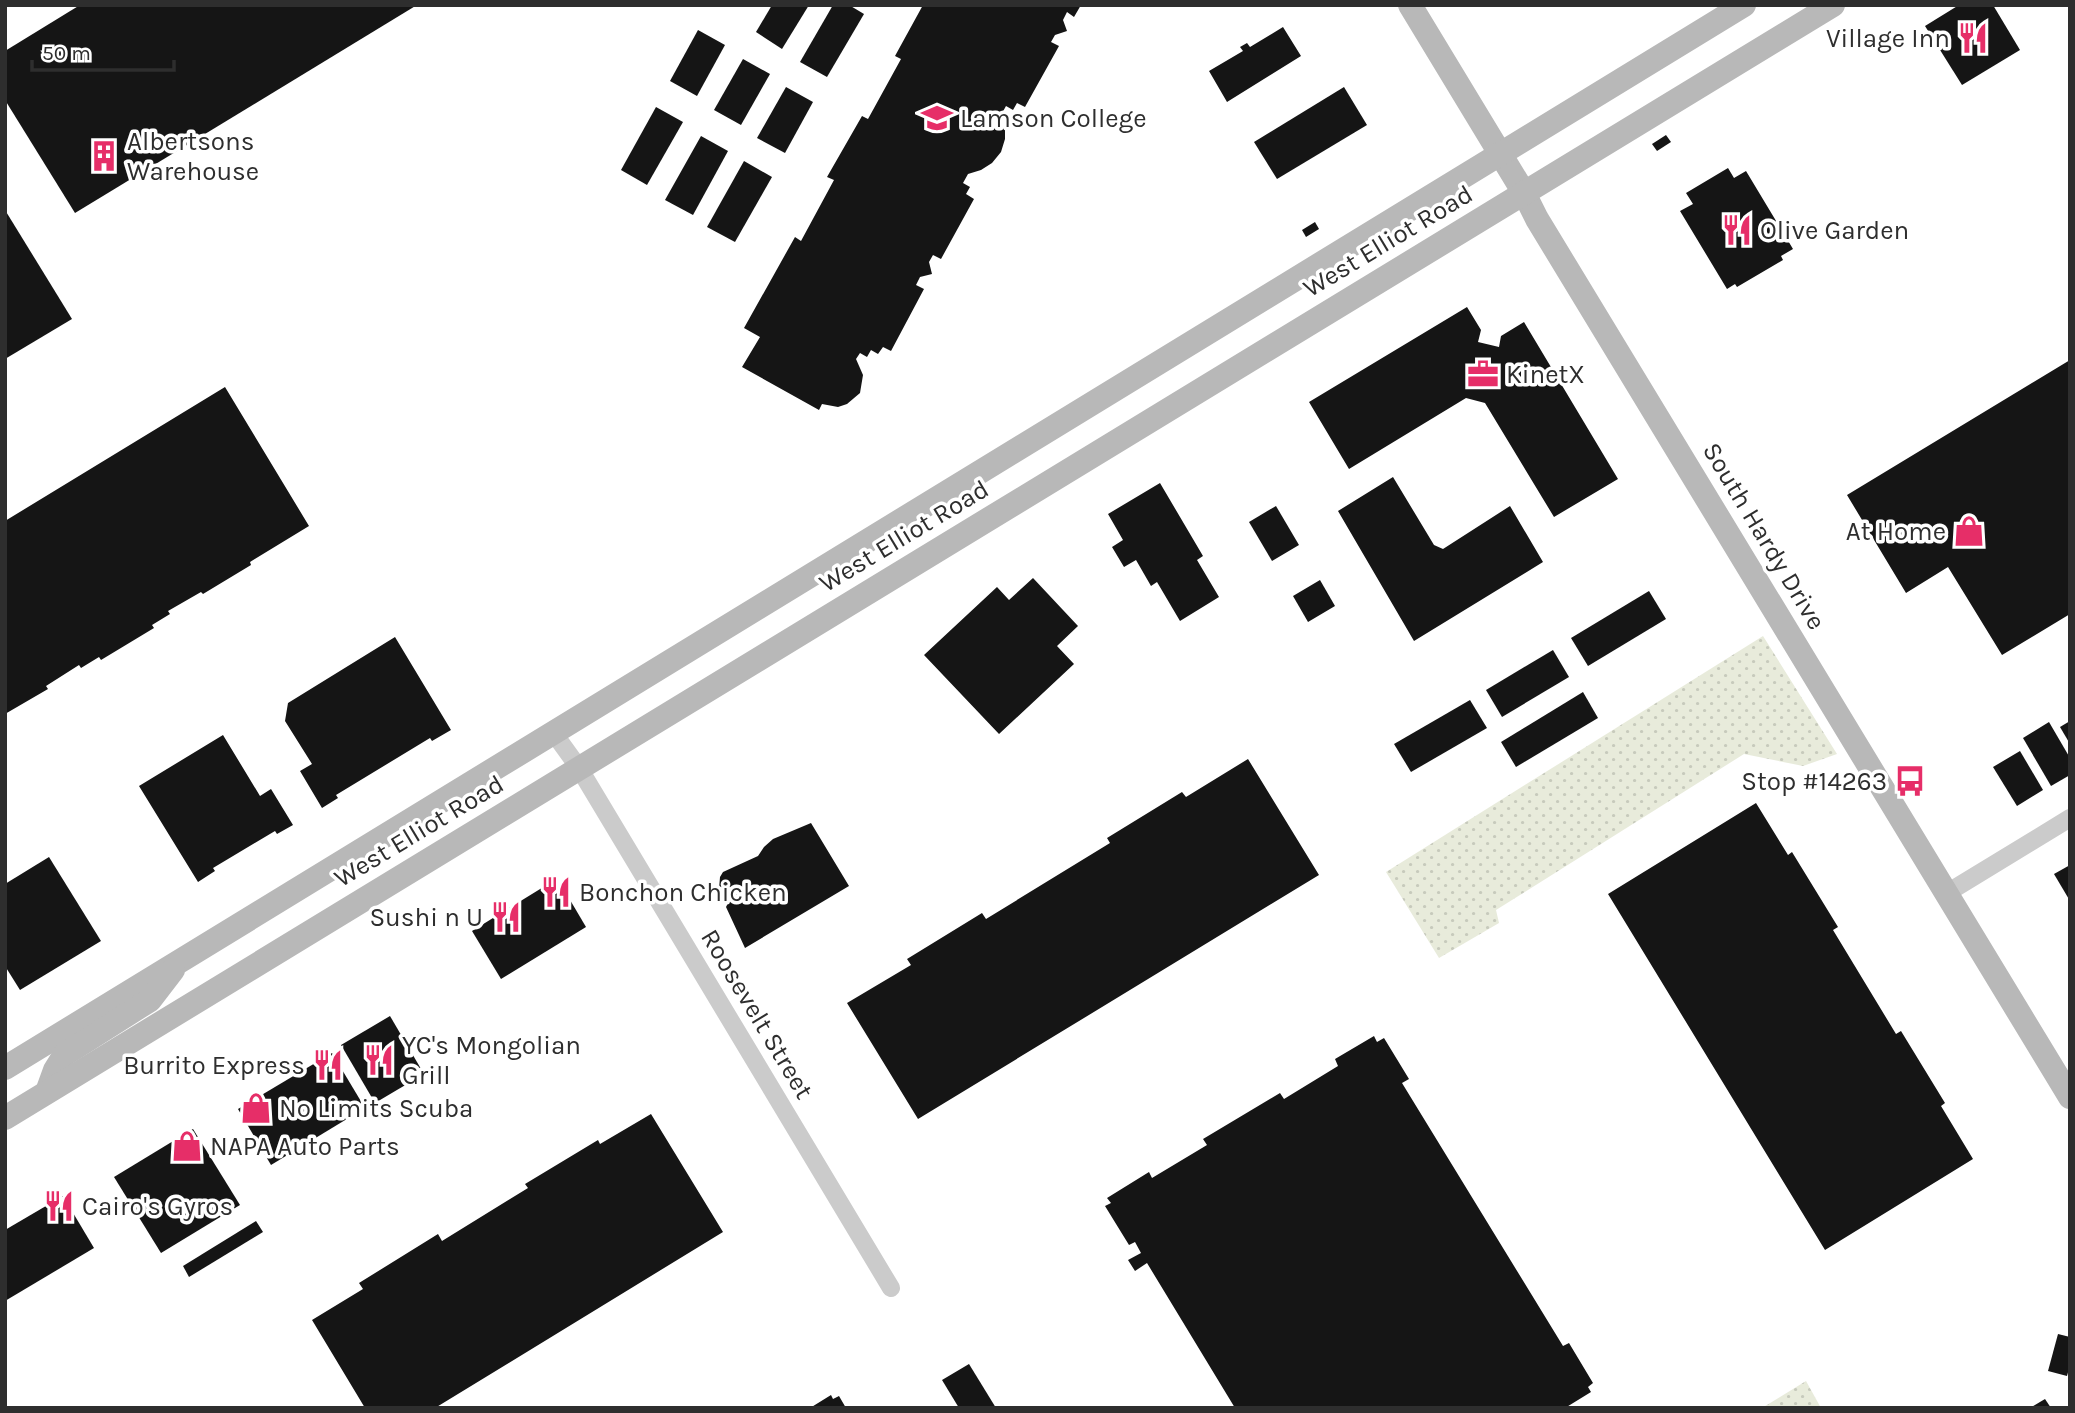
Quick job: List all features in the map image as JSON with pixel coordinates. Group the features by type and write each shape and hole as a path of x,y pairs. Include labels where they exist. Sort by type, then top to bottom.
{"main road":[{"name":"South Hardy Drive","path":"1410,5 2069,1093"},
{"name":"West Elliot Road","path":"14,1062 1744,5"},
{"name":"West Elliot Road","path":"5,1118 1833,5"},
{"path":"47,1092 55,1070 65,1054 150,1000 182,958"},
{"path":"5,1090 14,1062"}],"street":[{"name":"Roosevelt Street","path":"553,732 579,768 891,1288"},
{"path":"1947,893 2070,818"}],"green space":[{"path":"1763,636 1837,754 1803,766 1744,754 1496,910 1499,923 1439,958 1386,872"},
{"path":"1806,1381 1821,1408 1762,1408"}],"building":[{"name":"Albertsons Warehouse","path":"80,5 417,5 75,213 5,100 5,51"},
{"path":"772,5 809,5 782,49 756,32"},
{"path":"833,5 849,5 864,14 827,77 800,62"},
{"path":"923,5 1081,5 1074,17 1067,12 1063,20 1067,31 1055,35 1051,42 1059,46 1025,107 1017,103 1013,110 1006,106 1001,115 1005,125 1005,139 1001,152 992,163 968,174 963,183 970,187 966,194 974,199 941,259 933,255 929,262 932,274 920,277 916,285 924,289 891,351 883,347 878,354 871,350 867,357 860,353 856,359 863,375 860,393 847,404 838,407 822,404 819,410 742,367 760,337 744,328 795,237 801,241 834,180 827,177 862,116 868,119 901,59 895,56"},
{"name":"Village Inn","path":"1959,5 1993,5 2020,50 1962,85 1925,26"},
{"path":"1283,27 1301,56 1227,102 1209,71 1243,51 1240,47 1247,43 1250,47"},
{"path":"698,30 725,45 697,96 670,81"},
{"path":"743,59 770,74 741,125 714,110"},
{"path":"786,87 813,102 785,153 757,138"},
{"path":"1344,87 1367,125 1277,179 1254,142"},
{"path":"656,107 683,122 647,185 621,170"},
{"path":"1666,135 1671,142 1657,151 1652,144"},
{"path":"701,136 728,151 693,215 665,200"},
{"path":"744,161 772,177 735,242 707,227"},
{"name":"Olive Garden","path":"1728,168 1734,178 1746,171 1793,249 1781,256 1783,260 1737,287 1735,284 1727,289 1680,211 1693,204 1686,193"},
{"path":"5,210 72,319 5,359"},
{"path":"1315,222 1319,229 1306,237 1302,230"},
{"path":"1467,307 1481,330 1478,342 1499,347 1501,336 1524,322 1618,479 1554,517 1485,403 1466,398 1349,469 1309,402"},
{"name":"At Home","path":"2070,360 2070,614 2002,655 1948,567 1906,593 1847,495"},
{"path":"225,387 309,526 203,594 201,592 168,611 170,614 152,625 154,628 101,660 99,657 81,668 79,665 46,686 48,689 5,714 5,521"},
{"path":"1393,477 1434,545 1443,549 1510,506 1543,562 1414,641 1338,511"},
{"path":"1160,483 1203,556 1197,560 1219,597 1180,621 1157,582 1151,586 1136,560 1124,567 1112,547 1123,540 1108,514"},
{"path":"1276,506 1299,545 1272,561 1249,522"},
{"path":"1033,578 1078,626 1057,646 1074,664 999,734 924,655 997,587 1009,600"},
{"path":"1320,580 1335,606 1308,622 1293,596"},
{"path":"1649,591 1666,619 1588,666 1571,638"},
{"path":"395,637 451,730 432,741 430,738 336,795 338,798 322,808 300,771 312,764 285,721 288,703"},
{"path":"1553,650 1569,677 1502,717 1486,690"},
{"path":"1583,692 1598,718 1516,767 1501,742"},
{"path":"1470,700 1487,728 1411,772 1394,744"},
{"path":"2070,721 2070,744 2060,727"},
{"path":"2049,722 2070,758 2070,775 2051,786 2023,738"},
{"path":"223,735 260,796 271,789 293,825 277,834 275,831 213,868 215,871 198,882 139,786"},
{"path":"2020,751 2043,790 2017,806 1993,767"},
{"path":"1248,759 1319,875 918,1119 847,1003 911,965 907,959 982,913 986,919 1110,843 1107,838 1182,792 1186,797"},
{"path":"1756,803 1788,855 1792,852 1838,927 1833,930 1896,1034 1901,1031 1945,1103 1941,1106 1973,1159 1825,1250 1608,894"},
{"path":"811,823 849,886 745,948 726,907 729,901 719,889 720,877 723,872 758,856 773,839"},
{"path":"49,857 101,941 20,990 5,966 5,884"},
{"path":"2070,865 2070,901 2054,874"},
{"path":"551,884 563,888 586,927 501,979 472,931"},
{"path":"390,1016 424,1074 375,1103 341,1045"},
{"path":"1374,1036 1377,1042 1384,1038 1409,1079 1402,1083 1563,1346 1569,1343 1593,1383 1588,1387 1591,1392 1565,1408 1235,1408 1147,1263 1135,1271 1128,1260 1141,1253 1135,1242 1129,1245 1105,1206 1111,1203 1107,1198 1149,1172 1152,1178 1207,1145 1203,1139 1280,1093 1284,1099 1338,1066 1335,1059"},
{"path":"332,1053 365,1108 271,1165 238,1109"},
{"path":"651,1114 723,1232 435,1408 365,1408 312,1320 363,1289 359,1283 438,1234 442,1241 528,1188 525,1184 598,1140 600,1144"},
{"path":"193,1129 240,1205 161,1253 114,1177"},
{"path":"63,1196 94,1248 5,1301 5,1230"},
{"path":"256,1221 263,1232 189,1277 183,1266"},
{"path":"2058,1334 2070,1337 2070,1365 2067,1376 2048,1371"},
{"path":"969,1364 996,1408 959,1408 942,1380"},
{"path":"831,1395 833,1399 839,1396 846,1408 810,1408"},
{"path":"2045,1399 2051,1408 2030,1408"}],"place":[{"name":"Village Inn","path":"1973,38"},
{"name":"Lamson College","path":"937,118"},
{"name":"Albertsons Warehouse","path":"104,156"},
{"name":"Olive Garden","path":"1737,230"},
{"name":"KinetX","path":"1483,374"},
{"name":"At Home","path":"1969,531"},
{"name":"Stop #14263","path":"1910,781"},
{"name":"Bonchon Chicken","path":"556,892"},
{"name":"Sushi n U","path":"506,917"},
{"name":"YC's Mongolian Grill","path":"379,1060"},
{"name":"Burrito Express","path":"328,1065"},
{"name":"No Limits Scuba","path":"256,1108"},
{"name":"NAPA Auto Parts","path":"187,1146"},
{"name":"Cairo's Gyros","path":"59,1206"}]}
